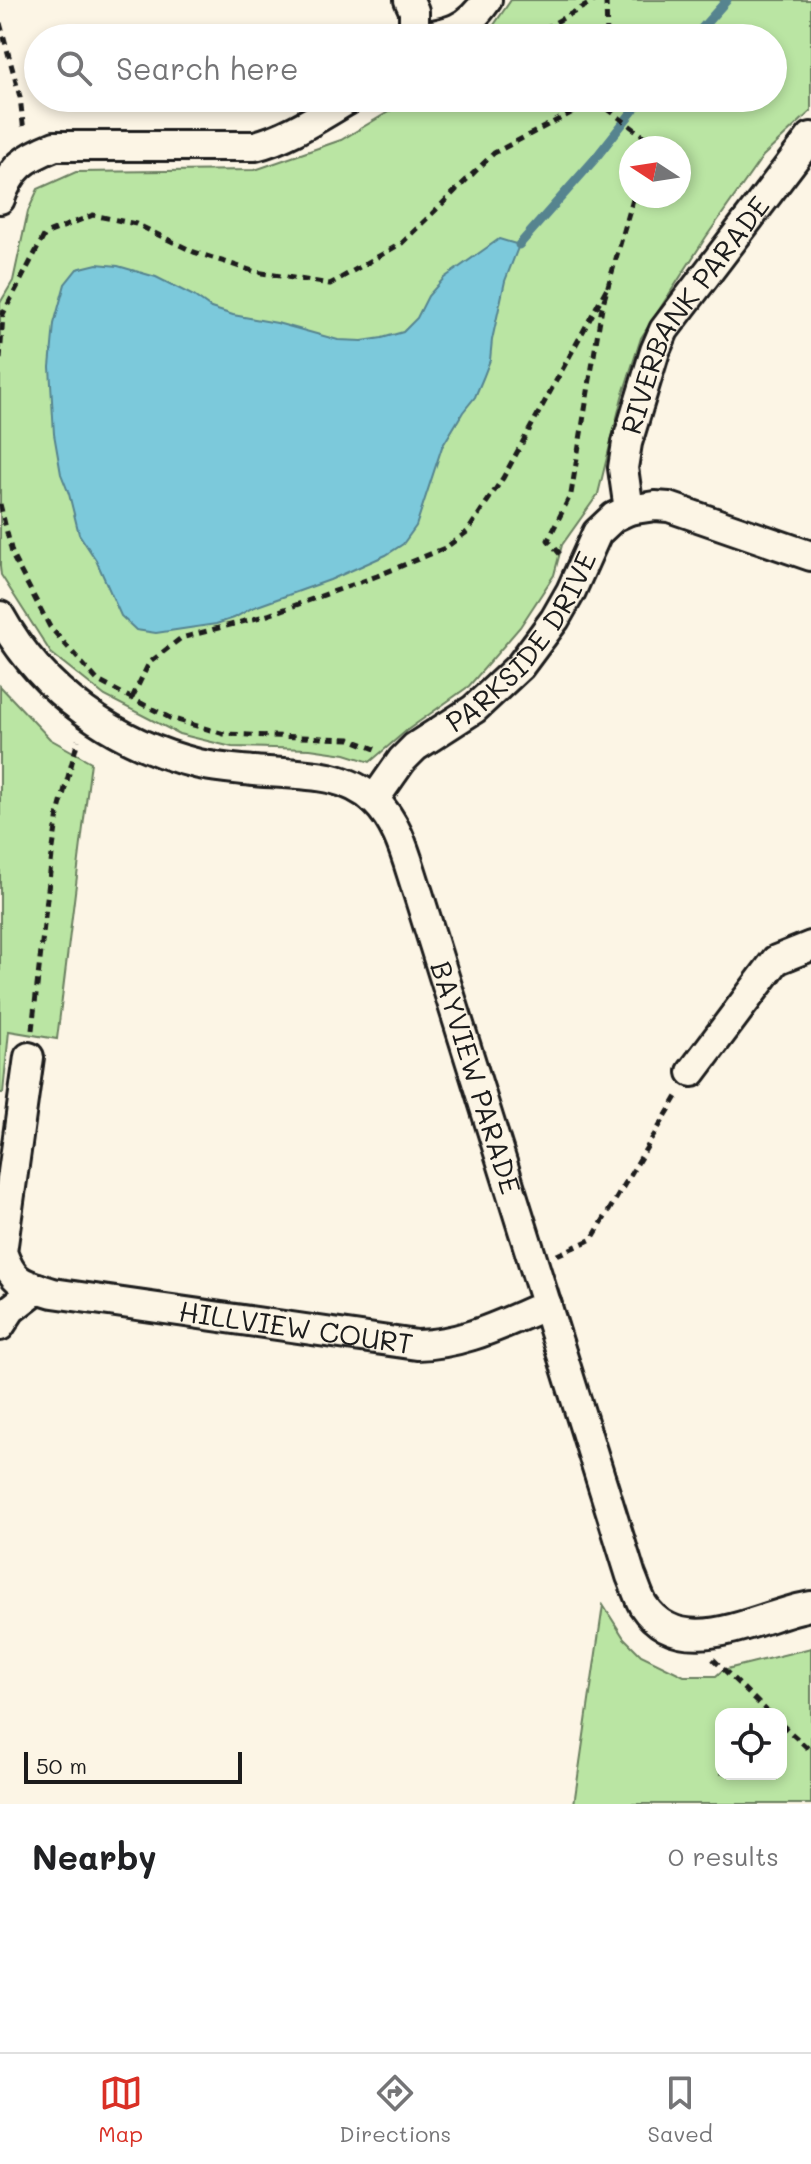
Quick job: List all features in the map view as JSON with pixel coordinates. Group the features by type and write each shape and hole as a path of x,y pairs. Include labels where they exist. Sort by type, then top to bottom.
{"street":[{"path":"409,0 414,11 414,24"},
{"path":"466,24 487,0"},
{"path":"0,199 11,174 28,157 55,146 255,146 275,141 327,112"},
{"name":"RIVERBANK PARADE","path":"629,510 623,468 627,443 664,330 811,137"},
{"path":"629,510 669,507 811,556"},
{"name":"PARKSIDE DRIVE","path":"374,800 415,747 474,709 520,666 555,619 597,533 614,517 629,510"},
{"name":"BAYVIEW PARADE","path":"0,616 45,678 86,712 138,744 203,765 326,776 356,787 374,800 396,829 641,1602 667,1626 687,1633"},
{"path":"692,1072 776,960 811,946"},
{"name":"HILLVIEW COURT","path":"29,1057 7,1151 2,1252 17,1281 53,1293 417,1345 457,1341 547,1305"},
{"path":"0,1326 11,1309 38,1288"},
{"path":"687,1633 732,1630 811,1606"}],"path":[{"path":"552,24 596,0"},
{"path":"606,0 607,24"},
{"path":"0,23 20,97 28,157"},
{"path":"0,359 2,313 45,234 93,215 136,224 194,252 256,272 330,284 402,243 494,153 571,112"},
{"path":"611,112 640,136"},
{"path":"578,575 548,540 571,494 602,307 631,208"},
{"path":"132,698 149,663 181,638 268,615 377,576 445,548 467,532 503,478 609,284"},
{"path":"0,504 13,557 50,627 98,681 170,718 224,734 350,739 402,760"},
{"path":"29,1057 58,814 86,712"},
{"path":"67,735 90,750"},
{"path":"534,1265 592,1239 692,1072"},
{"path":"687,1633 764,1708"},
{"path":"706,1663 731,1658"},
{"path":"787,1729 811,1751"}],"green space":[{"path":"511,0 811,0 811,111 763,156 641,338 622,397 598,494 562,545 554,575 520,627 469,686 406,731 370,762 345,754 310,749 232,747 179,734 105,696 51,653 1,575 0,303 13,281 28,211 38,189 76,172 255,170 341,140 388,112 787,112 787,24 495,24"},
{"path":"0,686 50,739 91,762 57,1039 9,1031 3,1093 0,1093"},
{"path":"603,1605 624,1638 641,1655 684,1676 716,1676 723,1670 811,1648 811,1804 574,1804"}],"water":[{"path":"499,239 519,245 505,281 490,360 475,397 442,447 416,526 403,544 330,580 216,624 156,633 136,630 121,616 96,560 79,534 61,474 54,434 50,367 54,324 65,284 77,269 97,264 118,266 156,277 211,308 233,315 277,323 338,340 362,341 403,332 417,318 428,296 444,278"}],"waterway":[{"path":"706,24 727,0"},
{"path":"519,245 632,112"}]}
